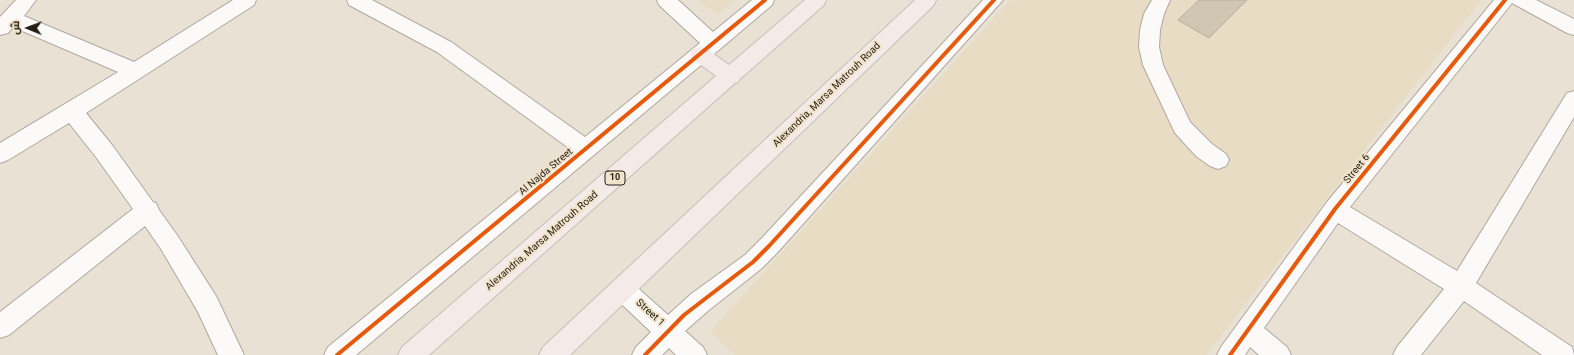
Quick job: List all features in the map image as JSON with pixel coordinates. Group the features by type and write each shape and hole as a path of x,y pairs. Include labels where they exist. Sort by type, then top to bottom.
{"main road":[{"name":"Alexandria, Marsa Matrouh Road","path":"411,355 731,77 817,0"},
{"name":"Alexandria, Marsa Matrouh Road","path":"552,355 927,0"},
{"path":"707,49 731,77"}],"street":[{"path":"27,0 5,24 135,71"},
{"path":"2,151 72,111 247,0"},
{"path":"356,0 444,47 586,149"},
{"path":"666,0 707,49"},
{"name":"Al Najda Street","path":"337,355 765,0"},
{"path":"645,355 700,302 736,276 769,246 994,0"},
{"path":"1161,0 1154,14 1150,30 1149,47 1153,65 1182,127 1204,150 1218,160"},
{"name":"Street 6","path":"1230,355 1335,209 1505,0"},
{"path":"1520,0 1574,28"},
{"path":"1406,355 1461,286 1574,99"},
{"path":"72,111 148,210 207,304 231,355"},
{"path":"1335,209 1461,286 1563,355"},
{"path":"0,326 148,210"},
{"name":"Street 1","path":"622,289 694,355"},
{"path":"1248,330 1278,355"}],"shaded area":[{"path":"697,0 735,0 717,14"},
{"path":"1010,0 1481,0 1206,355 735,355 710,332"}],"building":[{"path":"1199,0 1247,0 1209,38 1178,20"}],"cycle path":[{"path":"337,355 765,0"},
{"path":"645,355 684,315 753,262 769,246 994,0"},
{"path":"1230,355 1335,209 1505,0"}]}
